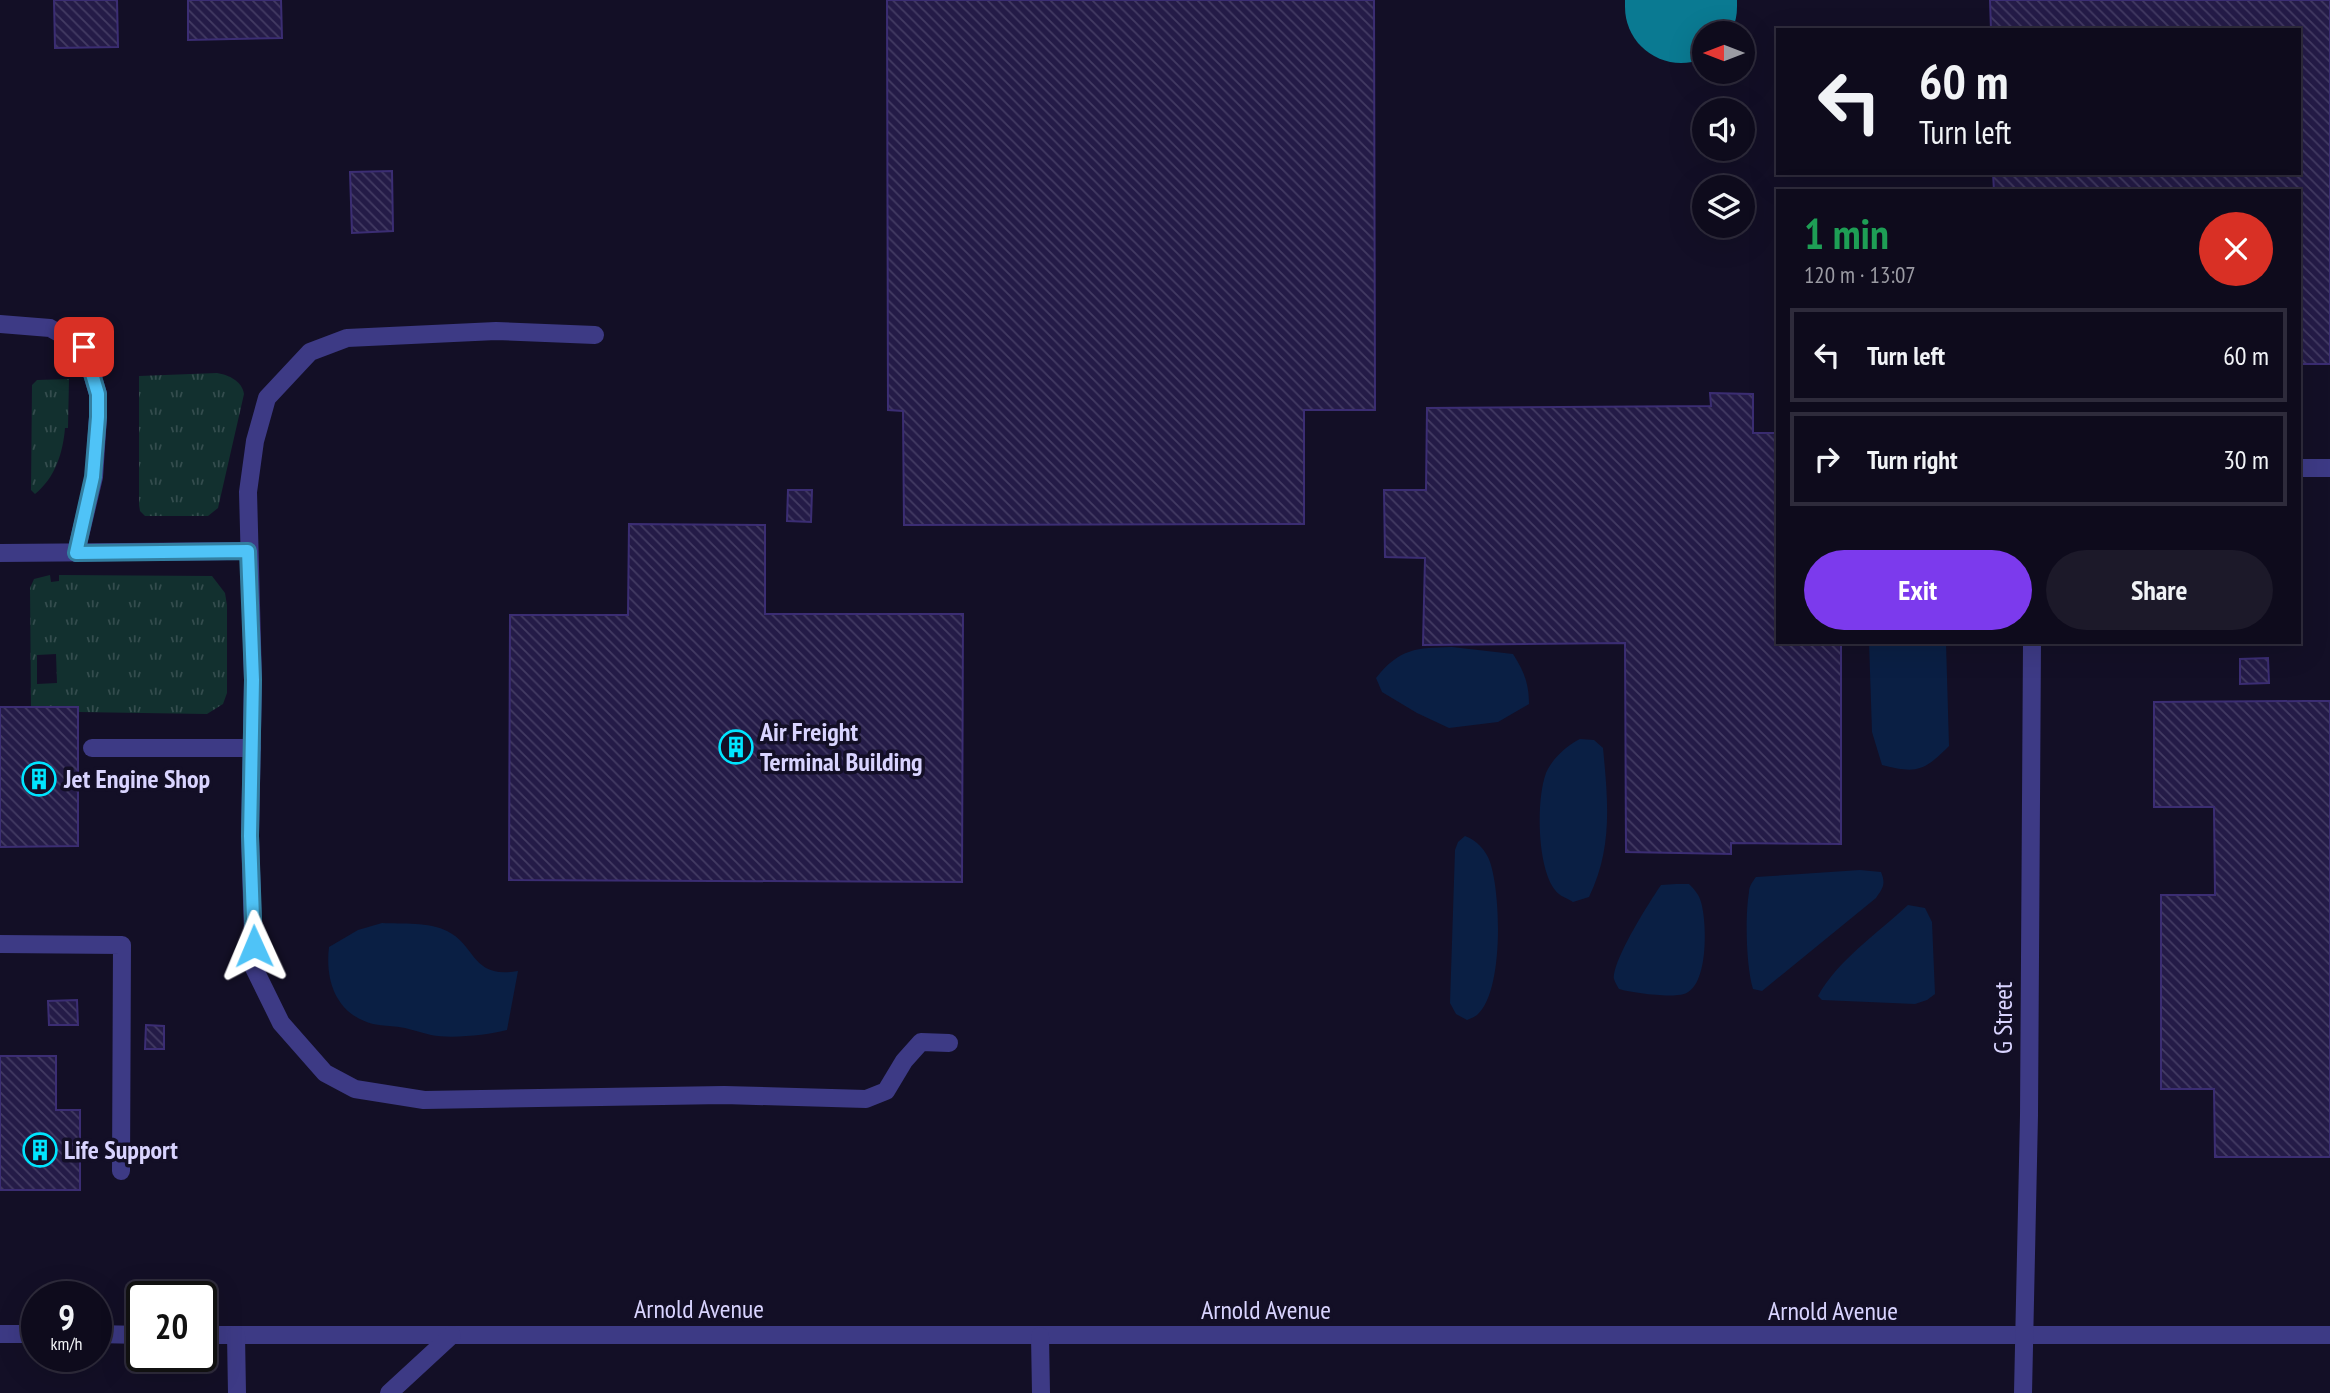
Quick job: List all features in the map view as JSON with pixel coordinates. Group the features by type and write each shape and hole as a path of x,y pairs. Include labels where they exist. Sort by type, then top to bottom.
{"street":[{"path":"0,324 50,328 84,347 98,394 98,417 93,477 76,553"},
{"path":"595,335 496,331 346,338 310,352 267,398 255,441 248,492 253,680 250,836 254,968 281,1023 325,1073 355,1088 424,1100 724,1095 866,1099 886,1091 904,1061 921,1042 949,1043"},
{"path":"2301,468 2330,468"},
{"path":"0,554 248,551"},
{"name":"G Street","path":"2023,1393 2029,1101 2032,644"},
{"path":"92,748 252,748"},
{"path":"0,944 122,945 121,1171"},
{"path":"0,1334 21,1334"},
{"name":"Arnold Avenue","path":"217,1335 2330,1335"},
{"path":"236,1335 236,1393"},
{"path":"389,1393 452,1335"},
{"path":"1040,1336 1041,1393"}],"green space":[{"path":"217,373 234,379 244,394 218,508 208,516 145,516 139,505 139,376"},
{"path":"69,379 68,428 65,428 60,456 53,473 35,494 31,490 32,385 37,380"},
{"path":"50,575 51,582 59,581 59,575 212,576 225,593 227,605 227,693 223,704 207,714 78,712 31,707 30,588 34,579","holes":["56,654 57,683 37,684 37,655"]}],"water":[{"path":"1869,644 1946,644 1949,746 1933,761 1912,770 1882,765 1872,732"},
{"path":"1452,647 1513,654 1525,678 1529,704 1498,722 1449,728 1382,692 1376,678 1401,655 1418,649"},
{"path":"1580,739 1594,740 1603,748 1607,824 1597,879 1589,897 1573,902 1557,892 1549,879 1542,850 1540,816 1546,773 1560,753"},
{"path":"1465,836 1480,846 1490,862 1498,918 1496,965 1492,986 1486,1003 1477,1015 1467,1020 1456,1014 1450,1003 1455,850 1458,842"},
{"path":"1860,870 1881,872 1883,886 1876,898 1762,991 1753,989 1748,955 1747,914 1750,888 1756,877"},
{"path":"1689,884 1701,902 1705,938 1702,967 1692,989 1678,995 1652,995 1619,989 1614,979 1619,959 1661,885"},
{"path":"1908,905 1925,908 1932,922 1935,994 1915,1004 1822,1000 1818,996 1836,971"},
{"path":"382,923 440,928 457,937 483,966 503,972 518,971 507,1030 469,1036 439,1036 373,1024 350,1013 331,984 329,947 358,930"}],"building":[{"path":"54,0 117,0 118,47 55,48"},
{"path":"188,0 281,0 282,38 188,40"},
{"path":"887,0 1374,0 1375,410 1304,410 1304,524 904,525 903,411 888,410"},
{"path":"1990,0 2330,0 2330,364 2301,364 2301,189 1994,189 1993,175 2301,175 2301,28 1991,28"},
{"path":"392,171 393,231 352,233 350,172"},
{"path":"1710,393 1753,394 1753,433 1776,433 1776,644 1841,644 1841,844 1731,843 1731,854 1626,852 1625,643 1423,645 1425,558 1385,557 1384,490 1426,490 1427,408 1711,406"},
{"path":"788,490 812,490 811,522 787,521"},
{"name":"Air Freight Terminal Building","path":"629,524 765,525 765,614 963,614 962,882 509,880 510,615 628,615"},
{"path":"2268,658 2269,683 2240,684 2240,659"},
{"path":"2330,701 2330,1157 2215,1157 2214,1089 2161,1089 2161,895 2215,895 2214,807 2154,807 2154,702"},
{"name":"Jet Engine Shop","path":"0,707 78,707 78,846 0,847"},
{"path":"77,1000 78,1025 49,1025 48,1001"},
{"path":"146,1025 164,1026 164,1049 145,1049"},
{"name":"Life Support","path":"0,1056 56,1056 56,1110 80,1110 80,1190 0,1190"}],"taxiway":[{"path":"1681,0 1681,7"}],"place":[{"name":"Air Freight Terminal Building","path":"736,747"},
{"name":"Jet Engine Shop","path":"39,779"},
{"name":"Life Support","path":"40,1150"}],"route":[{"path":"84,347 98,394 98,417 93,477 76,553 248,551 253,680 250,836 254,946"}]}
